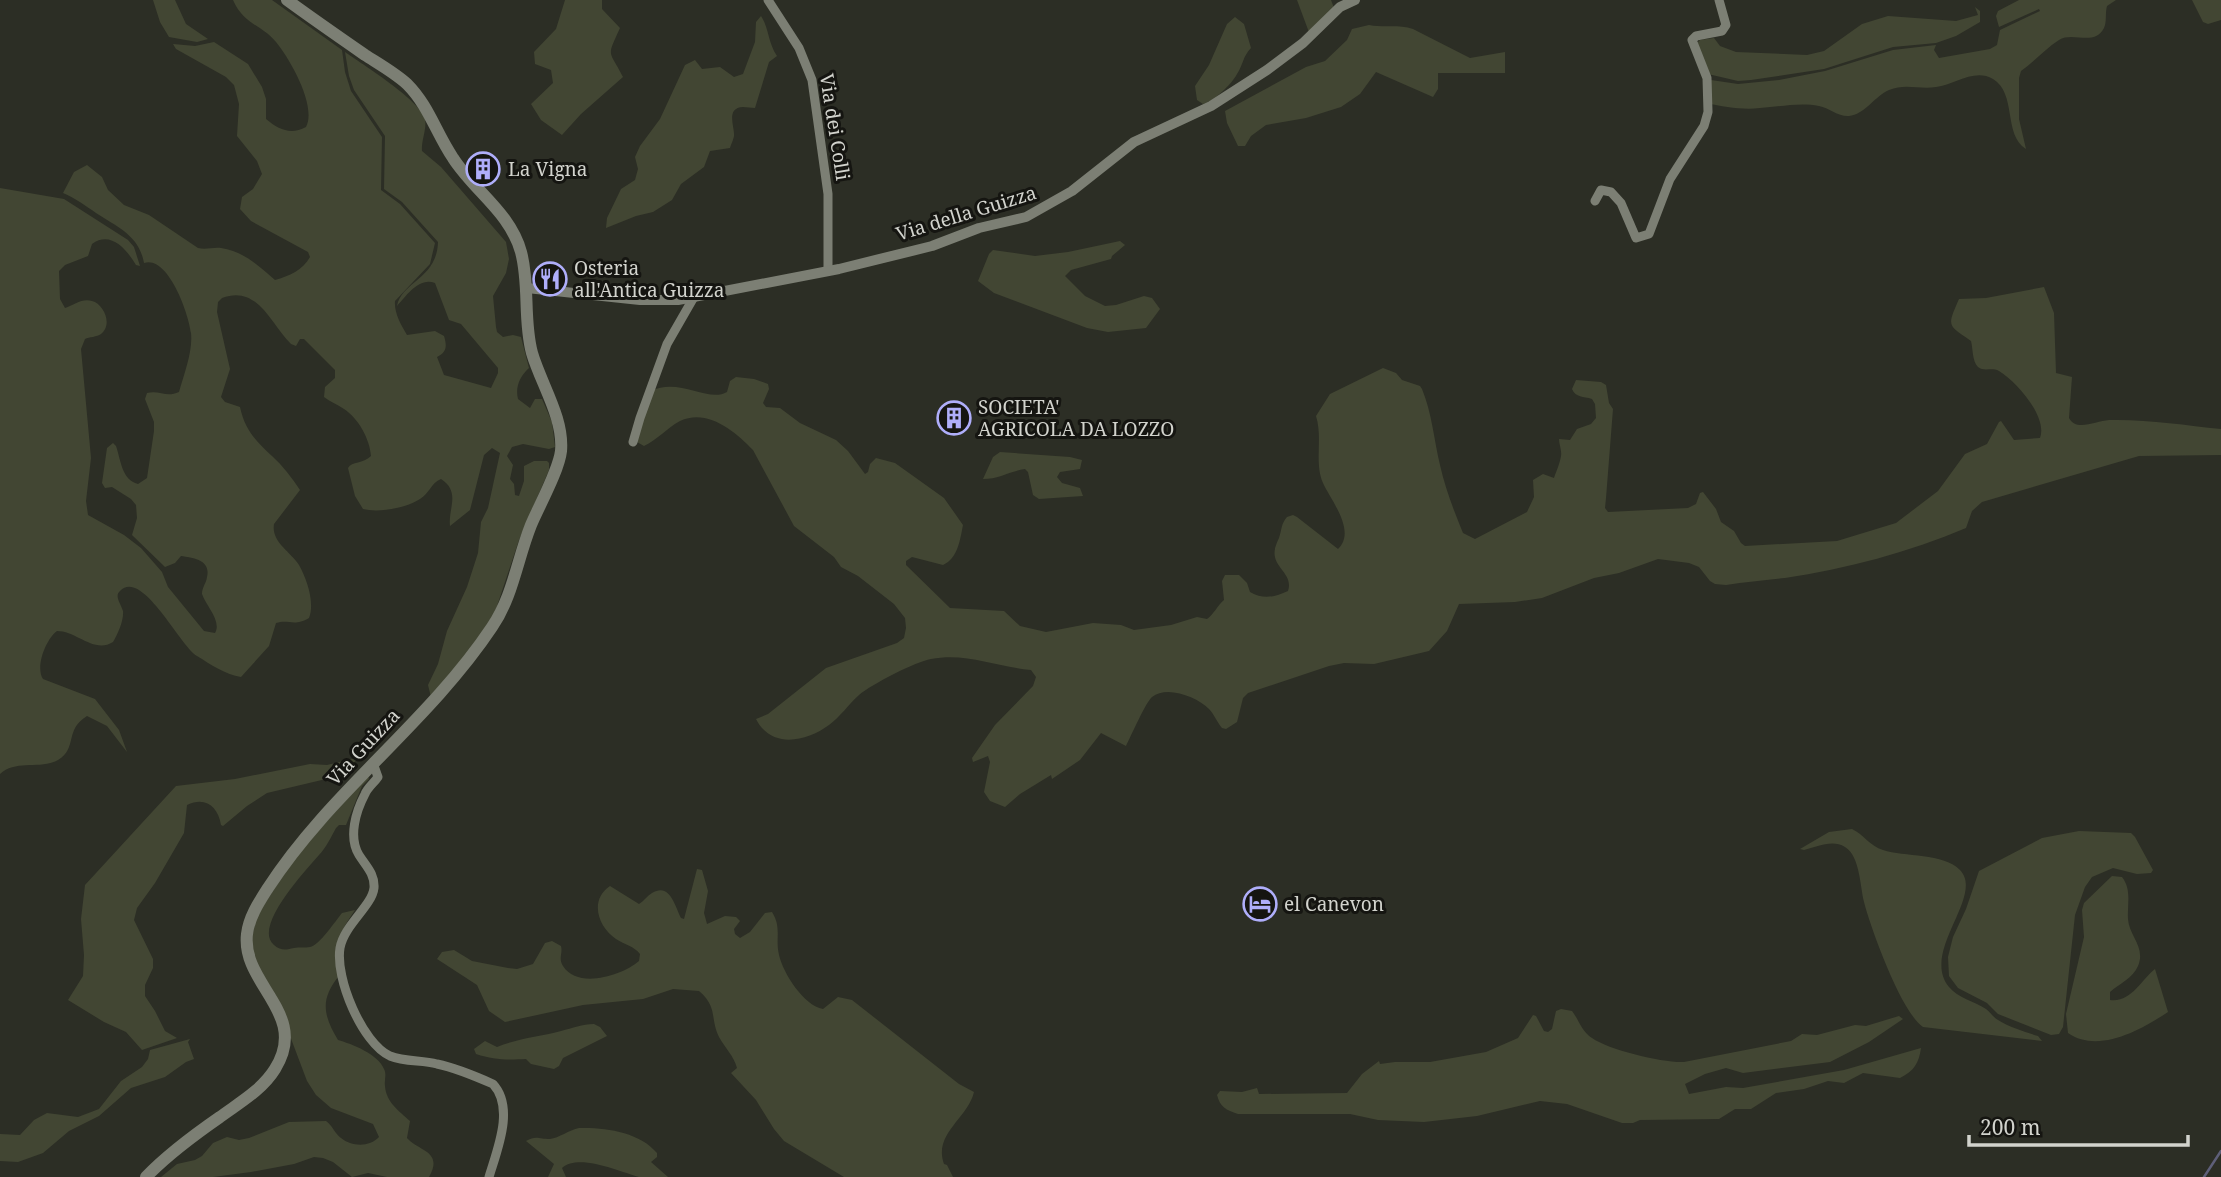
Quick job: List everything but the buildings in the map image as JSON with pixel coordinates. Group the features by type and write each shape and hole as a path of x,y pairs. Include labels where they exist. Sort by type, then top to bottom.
{"main road":[{"name":"Via Guizza","path":"146,1177 181,1145 264,1084 280,1060 285,1035 282,1020 250,961 246,936 249,922 271,884 302,844 462,666 500,615 529,530 561,452 554,410 531,350 527,328 527,288 520,248 508,223 454,160 432,115 405,82 287,0"}],"street":[{"name":"Via dei Colli","path":"768,0 789,30 812,80 828,194 828,271"},
{"name":"Via della Guizza","path":"527,288 640,300 694,297 828,271 932,246 979,228 1013,221 1041,211 1072,191 1134,142 1211,106 1303,43 1340,7 1355,0"},
{"path":"1595,201 1601,190 1611,192 1621,204 1636,238 1649,234 1670,179 1704,126 1708,112 1707,78 1692,40 1696,36 1722,31 1726,25 1719,0"},
{"path":"633,442 667,344 694,297"},
{"path":"373,763 379,777 364,796 353,834 355,848 373,876 374,891 344,934 340,962 344,984 358,1018 384,1052 399,1059 454,1069 493,1084 498,1089 503,1126 489,1177"}],"green space":[{"path":"153,0 175,0 186,24 208,39 197,42 169,37 160,22"},
{"path":"233,0 272,0 342,50 351,91 382,137 381,190 400,204 435,243 430,264 395,301 398,319 407,335 435,331 444,336 445,348 437,357 444,375 491,388 498,368 461,324 449,320 435,283 419,285 397,306 405,291 432,264 438,242 402,202 384,189 385,136 354,90 345,52 390,83 421,111 425,119 422,151 441,167 506,242 509,259 506,273 493,296 497,332 503,337 521,337 529,368 519,382 518,399 530,408 535,399 542,399 552,422 555,447 549,449 523,444 512,447 507,456 513,465 510,479 514,484 515,495 519,496 524,481 524,466 534,461 547,461 549,470 519,540 495,612 476,642 431,697 428,685 478,553 481,522 488,508 500,453 492,448 484,455 470,510 450,526 451,489 441,479 423,497 407,505 384,510 363,509 355,496 348,468 371,456 370,449 366,436 354,418 324,397 325,387 335,378 335,370 304,339 300,339 296,346 291,344 254,301 234,295 222,298 218,302 217,312 230,369 221,397 225,402 240,407 251,434 284,468 300,490 274,524 274,530 278,541 299,565 305,577 311,598 309,618 299,622 276,623 269,646 241,677 224,672 197,656 150,599 139,590 129,587 120,591 118,598 123,619 113,642 106,645 92,644 72,634 57,631 46,647 40,668 43,679 95,699 119,730 127,752 107,726 87,716 76,727 68,750 58,760 13,767 0,774 0,188 64,199 128,240 134,247 140,266 136,265 118,244 106,239 92,244 88,256 65,265 59,271 60,299 65,308 81,301 92,301 100,306 107,320 105,330 85,339 81,349 91,458 86,501 88,515 141,548 162,572 168,587 204,631 215,633 215,619 202,594 208,571 204,563 181,556 175,563 165,567 132,535 137,518 136,505 112,487 105,488 102,483 107,448 113,443 129,478 138,484 147,478 154,422 145,399 147,393 179,392 191,347 191,333 182,300 161,268 153,263 144,263 132,239 63,193 74,172 87,165 102,177 108,190 124,205 149,215 198,248 221,248 236,252 275,280 304,266 310,257 308,252 251,221 240,209 242,197 253,189 262,174 257,161 237,136 239,104 234,85 226,77 176,49 173,44 195,46 214,42 248,64 266,99 266,119 285,130 295,131 306,127 308,107 305,95 288,60 270,36 242,15"},
{"path":"565,0 602,0 602,9 620,28 611,54 623,77 581,114 562,135 541,120 531,104 553,83 551,70 535,64 534,52 556,29"},
{"path":"1297,0 1331,0 1334,8 1310,35"},
{"path":"2019,0 2116,0 2107,6 2105,26 2100,34 2089,38 2071,37 2059,40 2021,71 2019,119 2026,149 2015,134 2005,94 2000,85 1986,76 1972,76 1936,87 1895,88 1860,112 1849,116 1812,105 1747,109 1707,103 1711,80 1738,84 1779,80 1825,71 1893,50 1936,45 1934,50 1939,58 1990,49 1997,45 2000,30 2040,11 2039,9 1999,27 1996,16 1998,11"},
{"path":"2192,0 2221,0 2221,20 2208,24 2203,22"},
{"path":"1975,7 1980,11 1980,22 1956,36 1936,43 1893,47 1824,69 1751,80 1738,81 1708,74 1696,44 1700,40 1714,38 1720,46 1736,52 1807,55 1824,51 1862,24 1888,16 1956,21 1978,15"},
{"path":"761,16 777,56 769,62 755,108 743,107 734,111 734,136 730,148 710,151 704,167 681,184 672,200 653,212 606,228 607,218 621,189 635,180 638,169 635,157 640,146 660,119 685,65 695,60 702,69 720,67 734,77 743,74 755,42 756,22"},
{"path":"1235,17 1244,24 1251,48 1231,83 1203,104 1197,100 1195,86 1209,65 1227,24"},
{"path":"1369,25 1413,29 1470,58 1505,52 1505,73 1438,73 1438,89 1433,97 1376,72 1360,94 1341,107 1306,118 1266,125 1251,136 1245,146 1238,146 1227,123 1225,111 1306,67 1325,61 1347,40 1352,29"},
{"path":"1120,241 1125,245 1111,259 1071,270 1065,276 1085,296 1105,306 1144,296 1152,298 1160,309 1146,328 1108,332 1087,328 994,293 978,281 993,250 1035,256"},
{"path":"2044,287 2054,313 2056,373 2072,377 2069,418 2072,422 2087,425 2109,420 2137,420 2221,429 2221,455 2139,456 1982,502 1972,511 1966,528 1900,552 1831,570 1726,585 1715,584 1699,567 1689,563 1658,559 1619,573 1594,578 1542,598 1459,604 1447,631 1429,651 1374,664 1344,663 1329,666 1248,693 1243,698 1237,722 1226,729 1222,728 1209,709 1197,700 1173,692 1158,694 1146,705 1126,746 1101,733 1080,760 1052,779 1051,775 1020,794 1005,807 990,801 984,792 990,762 988,756 973,762 972,758 995,725 1033,686 1036,677 1031,670 957,657 931,659 865,690 833,722 820,731 790,740 780,739 762,729 756,719 768,714 826,668 897,643 904,638 905,618 894,604 858,576 841,567 834,557 794,526 753,450 729,429 710,419 690,418 675,424 644,446 637,442 651,391 672,387 719,395 727,392 730,381 736,377 768,384 769,389 763,403 766,407 780,408 800,423 836,440 865,474 876,458 895,463 944,498 963,525 955,553 943,565 912,557 906,561 906,565 950,608 1004,611 1020,626 1046,632 1093,623 1121,625 1134,630 1171,625 1197,617 1207,619 1224,600 1222,581 1225,575 1239,575 1247,583 1250,592 1260,596 1274,596 1288,591 1288,579 1275,555 1275,548 1287,517 1297,517 1338,549 1345,533 1340,515 1320,475 1316,416 1330,394 1383,368 1422,389 1450,499 1463,533 1475,539 1527,512 1534,497 1533,480 1543,474 1554,478 1561,456 1559,439 1570,440 1577,429 1591,424 1596,418 1592,399 1578,395 1572,389 1576,380 1601,382 1606,385 1609,403 1613,409 1605,508 1608,512 1688,508 1696,504 1703,492 1716,509 1721,522 1734,531 1745,546 1837,541 1896,523 1938,491 1965,454 1987,444 1999,422 2001,421 2014,440 2040,438 2039,420 2029,400 1999,371 1978,367 1971,341 1953,328 1951,320 1959,299 1986,298"},
{"path":"1000,452 1082,460 1080,469 1060,472 1057,477 1062,483 1080,488 1083,496 1039,499 1033,495 1025,469 983,479 993,457"},
{"path":"358,759 346,769 326,779 267,793 223,826 210,805 200,802 187,805 184,833 137,908 134,920 153,959 153,968 145,985 145,996 165,1031 177,1038 142,1050 126,1032 68,1000 83,976 81,919 85,885 176,786 235,779 310,764 327,765"},
{"path":"368,776 369,779 362,786 346,825 336,828 324,849 275,912 269,937 274,945 286,950 314,946 342,913 355,910 338,941 336,957 339,976 326,1000 329,1023 338,1040 364,1050 381,1064 385,1071 388,1097 410,1121 407,1138 432,1157 433,1168 429,1177 387,1177 368,1173 352,1177 333,1162 314,1157 294,1164 213,1177 161,1177 177,1164 202,1156 213,1143 227,1137 239,1140 249,1138 289,1122 326,1121 341,1138 355,1144 371,1143 379,1137 373,1124 331,1108 316,1095 249,955 256,917 288,868"},
{"path":"1852,829 1883,850 1934,858 1960,870 1966,881 1965,894 1946,941 1942,973 1949,987 1957,994 1986,1009 2002,1023 2038,1036 2042,1041 1923,1027 1914,1018 1905,1005 1873,931 1857,864 1850,851 1835,844 1800,849 1829,832"},
{"path":"2079,831 2131,833 2153,870 2151,873 2137,874 2113,868 2092,877 2085,887 2075,915 2063,1027 2059,1034 2051,1035 1998,1014 1987,1003 1958,988 1949,976 1948,957 1979,871 2042,838"},
{"path":"697,869 702,870 708,891 704,913 707,924 725,916 736,917 740,921 734,929 740,938 750,932 765,913 772,912 778,928 781,962 795,988 809,1002 823,1009 838,997 852,1000 959,1084 974,1092 943,1144 944,1164 953,1177 844,1177 784,1141 756,1100 731,1073 737,1068 736,1064 716,1031 709,1002 699,991 673,989 643,999 583,1005 505,1022 489,1011 477,985 437,959 442,952 454,950 472,961 517,969 533,964 545,943 552,941 561,946 563,966 570,973 589,979 612,975 639,961 640,954 616,939 605,928 598,913 603,892 610,886 639,904 652,893 663,891 671,897 684,919"},
{"path":"2112,876 2122,877 2127,887 2129,925 2139,947 2140,959 2133,974 2110,992 2110,1000 2124,998 2130,994 2155,969 2168,1012 2119,1037 2092,1041 2068,1033 2066,1014 2084,937 2084,903"},
{"path":"1556,1011 1572,1011 1586,1033 1600,1043 1637,1055 1675,1062 1791,1041 1802,1034 1817,1035 1855,1025 1866,1026 1899,1016 1903,1019 1869,1042 1830,1062 1743,1073 1726,1068 1685,1084 1689,1094 1726,1087 1743,1088 1844,1070 1921,1048 1915,1066 1900,1078 1863,1073 1844,1083 1828,1081 1804,1089 1776,1093 1751,1109 1735,1109 1719,1119 1640,1120 1622,1123 1567,1104 1540,1101 1477,1116 1424,1122 1378,1120 1350,1114 1238,1114 1224,1107 1217,1095 1220,1091 1242,1092 1257,1088 1259,1094 1347,1093 1362,1074 1379,1061 1380,1064 1430,1062 1486,1052 1518,1038 1533,1015 1544,1031 1548,1032 1552,1029"},
{"path":"594,1024 607,1036 563,1058 554,1069 531,1064 526,1059 483,1056 476,1054 474,1049 485,1041 497,1047"},
{"path":"190,1039 188,1042 194,1059 165,1077 131,1088 99,1116 69,1131 43,1153 18,1162 0,1161 0,1134 20,1135 34,1120 47,1113 78,1117 99,1109 121,1081 142,1067 150,1050"},
{"path":"579,1128 621,1132 641,1140 657,1153 657,1157 651,1162 668,1177 639,1177 600,1165 579,1162 562,1168 566,1177 548,1177 554,1164 526,1141 535,1138 550,1139"}],"waterway":[{"path":"2204,1177 2221,1151"}],"place":[{"name":"La Vigna","path":"483,169"},
{"name":"Osteria all'Antica Guizza","path":"550,279"},
{"name":"SOCIETA' AGRICOLA DA LOZZO","path":"954,418"},
{"name":"el Canevon","path":"1260,904"}]}
